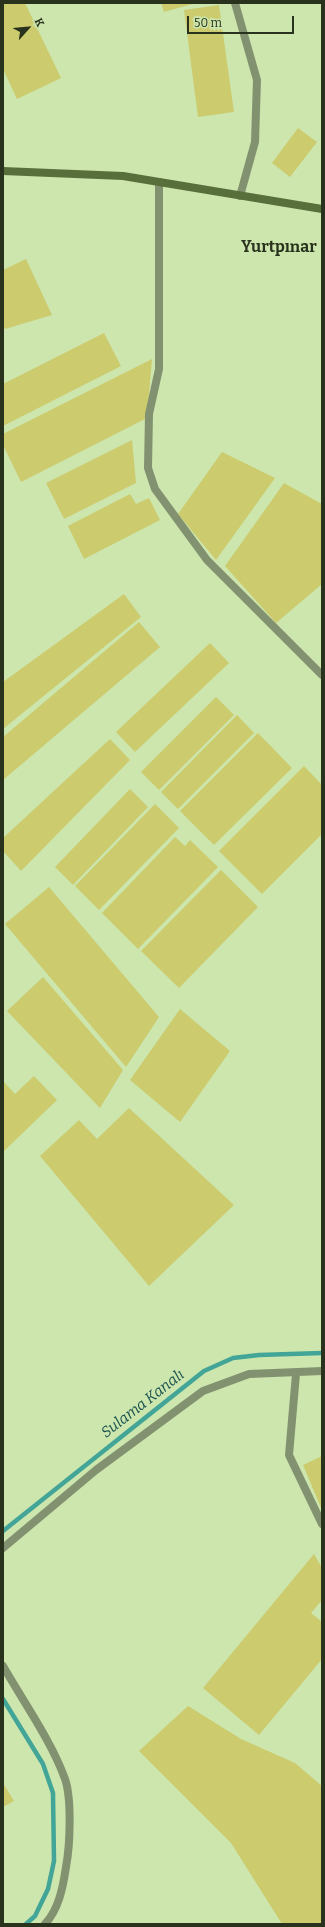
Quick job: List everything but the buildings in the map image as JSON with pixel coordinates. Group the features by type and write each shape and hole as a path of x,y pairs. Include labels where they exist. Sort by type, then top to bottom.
{"street":[{"path":"235,3 257,80 255,142 240,196"},
{"path":"3,171 123,176 322,209"},
{"path":"159,182 159,369 149,414 148,468 155,489 206,560 322,675"},
{"path":"3,1548 96,1470 203,1391 249,1374 296,1374 322,1371"},
{"path":"296,1374 289,1455 322,1524"},
{"path":"3,1666 53,1752 66,1780 69,1814 69,1851 62,1892 45,1924"}],"waterway":[{"name":"Sulama Kanalı","path":"3,1531 204,1371 233,1358 259,1355 322,1353"},
{"name":"Sulama Kanalı","path":"3,1699 43,1764 53,1793 54,1861 48,1889 35,1916 26,1924"}],"district":[{"name":"Yurtpınar","path":"279,248"}]}
